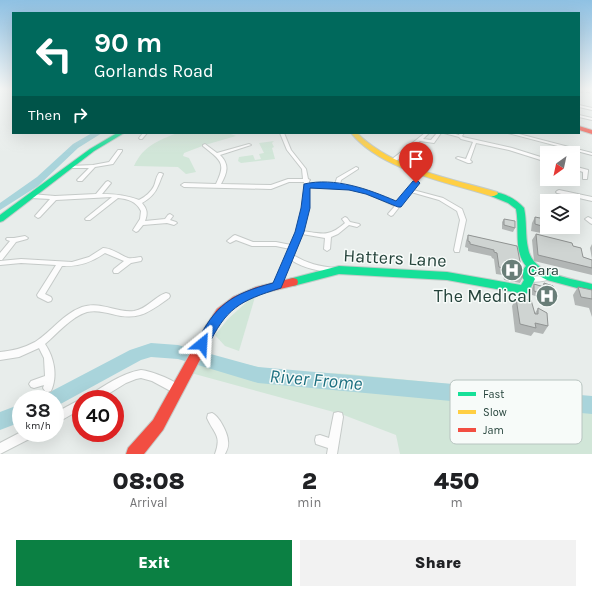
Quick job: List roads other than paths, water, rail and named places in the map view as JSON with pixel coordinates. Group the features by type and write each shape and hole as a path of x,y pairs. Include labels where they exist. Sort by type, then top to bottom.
{"street":[{"path":"580,116 592,120"},
{"path":"580,127 592,131"},
{"path":"0,219 92,150 119,134"},
{"path":"141,138 145,134"},
{"path":"277,286 300,232 305,208 307,183 304,169 289,150 282,134"},
{"path":"355,134 366,147 393,161 417,171 472,187 518,204 522,212 522,236 526,260 531,267 551,276 590,286"},
{"path":"393,161 426,134"},
{"path":"419,139 432,142 438,134"},
{"path":"519,134 592,154"},
{"path":"461,135 475,141 540,159"},
{"path":"458,158 469,161 475,141"},
{"path":"205,145 224,163 225,169 218,185"},
{"path":"216,155 249,145"},
{"path":"70,166 93,166 115,163 120,151"},
{"path":"80,180 93,166"},
{"path":"338,186 339,179 356,168"},
{"path":"580,169 586,171 585,178"},
{"path":"139,202 147,199 157,186 158,178 161,174"},
{"path":"184,185 271,187 288,181 338,186 369,192 398,205"},
{"path":"97,196 108,183"},
{"path":"391,214 416,183"},
{"path":"409,190 440,199 460,210 463,220 457,250"},
{"path":"559,192 569,196 592,199"},
{"path":"31,196 54,198 117,196 131,198 139,202 144,208 141,223 136,230"},
{"path":"88,219 117,196"},
{"path":"38,216 54,198"},
{"path":"141,223 170,220"},
{"path":"300,232 328,236 338,233 346,221 357,225"},
{"path":"230,241 241,232"},
{"path":"326,249 328,236"},
{"path":"235,237 252,244 276,244 293,247"},
{"path":"0,258 11,240 25,238"},
{"path":"0,262 21,261 60,264 82,263 106,250 129,261"},
{"path":"290,256 309,267 339,270"},
{"path":"116,271 129,261 139,259"},
{"path":"48,300 42,295 60,264"},
{"path":"531,267 527,271 527,276 530,279 542,279 551,276"},
{"name":"Hatters Lane","path":"134,454 158,425 209,331 221,312 237,300 260,290 339,270 447,276 525,290 530,279"},
{"path":"0,356 12,355 40,343 67,319 92,307 105,308 128,314 152,311 166,296"},
{"path":"40,343 45,348 49,358 51,371 48,388"},
{"path":"107,390 130,377 140,374 151,376 178,390"},
{"path":"34,384 50,378"},
{"path":"320,440 332,449 338,417"},
{"path":"212,418 224,438 224,446 220,454"},
{"path":"0,449 13,442"}],"waterway":[{"name":"River Frome","path":"0,207 41,179 75,146 96,134"},
{"name":"River Frome","path":"64,394 136,355 151,350 178,352 258,375 450,392"},
{"name":"River Frome","path":"582,404 592,405"},
{"name":"River Frome","path":"0,421 12,416"}],"place":[{"name":"Cara","path":"512,270"},
{"name":"The Medical","path":"547,296"}]}
